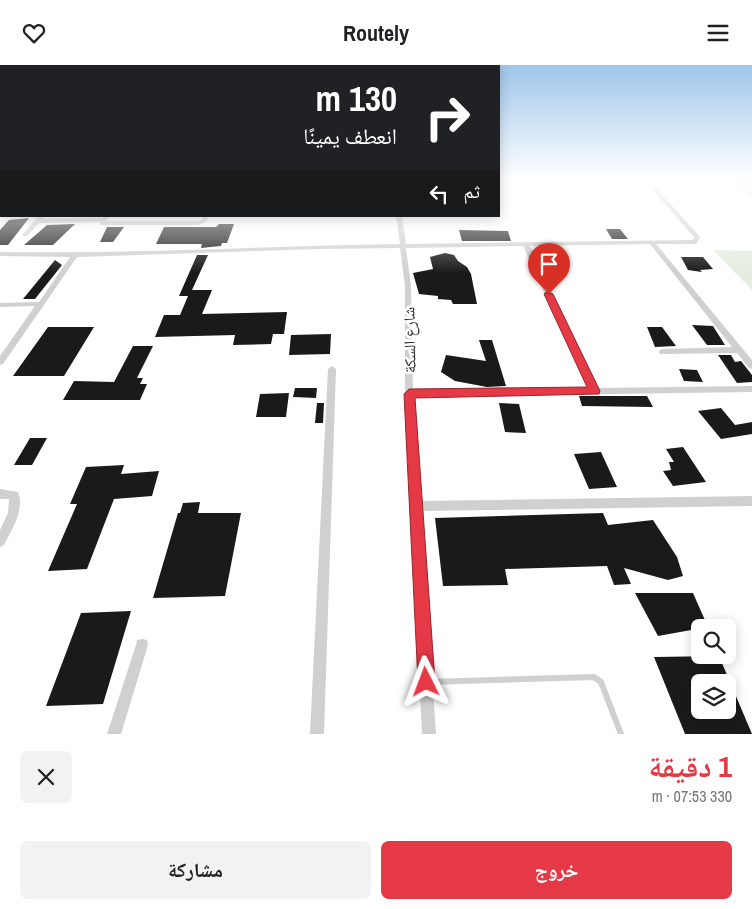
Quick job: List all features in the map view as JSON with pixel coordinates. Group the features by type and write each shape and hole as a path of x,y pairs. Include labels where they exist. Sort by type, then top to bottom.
{"street":[{"path":"0,254 75,255 402,246 696,242 698,240 672,210"},
{"path":"169,224 172,217"},
{"path":"25,235 40,219 169,224 198,223 204,221 206,217"},
{"name":"شارع السكة","path":"399,217 408,303 409,394 429,734"},
{"path":"96,230 104,220"},
{"path":"652,243 752,366"},
{"path":"526,245 595,391"},
{"path":"0,361 75,255"},
{"path":"0,305 41,304"},
{"path":"663,352 739,351"},
{"path":"317,734 332,369"},
{"path":"409,394 752,389"},
{"path":"0,495 14,495 15,511 0,541"},
{"path":"416,506 752,501"},
{"path":"114,734 142,645"}],"lane":[{"path":"426,682 594,677 601,682 621,734"}],"shaded area":[{"path":"713,250 752,251 752,290"}],"building":[{"path":"29,218 8,245 0,245 0,230 9,220"},
{"path":"75,224 53,245 24,245 47,225"},
{"path":"219,224 234,224 227,243 222,243 221,246 201,248 202,244 156,244 164,227 216,227"},
{"path":"107,227 124,227 113,242 100,242"},
{"path":"606,229 620,229 628,239 612,239"},
{"path":"459,230 508,231 511,241 462,241"},
{"path":"445,253 454,255 458,261 467,267 471,274 477,304 453,304 451,300 438,299 438,296 419,294 413,273 433,269 430,257"},
{"path":"197,255 208,255 192,290 212,290 202,314 287,312 284,334 273,334 271,344 233,345 235,335 155,337 164,315 180,315 188,296 179,296"},
{"path":"681,257 703,257 713,269 700,270 702,272 688,270"},
{"path":"55,260 62,265 35,299 23,299"},
{"path":"692,325 713,326 725,345 707,345"},
{"path":"48,327 94,327 64,376 13,376"},
{"path":"647,327 662,327 676,346 655,347"},
{"path":"331,334 330,354 289,355 291,335"},
{"path":"479,340 492,340 506,386 487,387 455,381 441,372 446,355 486,361"},
{"path":"133,346 153,346 137,378 143,378 140,384 147,384 140,400 63,400 74,381 114,382"},
{"path":"718,355 731,355 735,362 741,361 752,375 752,382 737,383"},
{"path":"679,369 697,370 703,382 684,381"},
{"path":"295,388 317,388 316,398 293,397"},
{"path":"289,393 286,417 256,417 260,394"},
{"path":"579,396 647,396 653,407 582,406"},
{"path":"317,403 324,403 323,423 315,423"},
{"path":"499,403 519,404 526,433 505,432"},
{"path":"721,408 735,425 752,422 752,434 721,439 698,411"},
{"path":"30,438 47,438 32,465 14,465"},
{"path":"683,447 706,482 673,486 663,471 671,470 669,462 674,462 666,449"},
{"path":"601,452 617,487 589,489 574,454"},
{"path":"124,465 121,474 159,471 152,496 114,499 87,569 48,571 77,504 70,504 86,467"},
{"path":"200,502 198,513 241,513 225,596 153,598 178,513 180,513 183,503"},
{"path":"603,513 608,525 653,520 677,557 683,576 668,580 624,568 631,584 614,585 607,566 505,569 508,585 443,586 435,518"},
{"path":"635,593 693,593 704,619 691,619 691,630 658,636"},
{"path":"131,611 103,704 46,706 81,613"},
{"path":"691,656 691,664 722,664 727,674 691,674 691,719 736,719 736,696 752,734 685,734 654,657"}],"route":[{"path":"426,682 409,394 595,391 549,294"}]}
